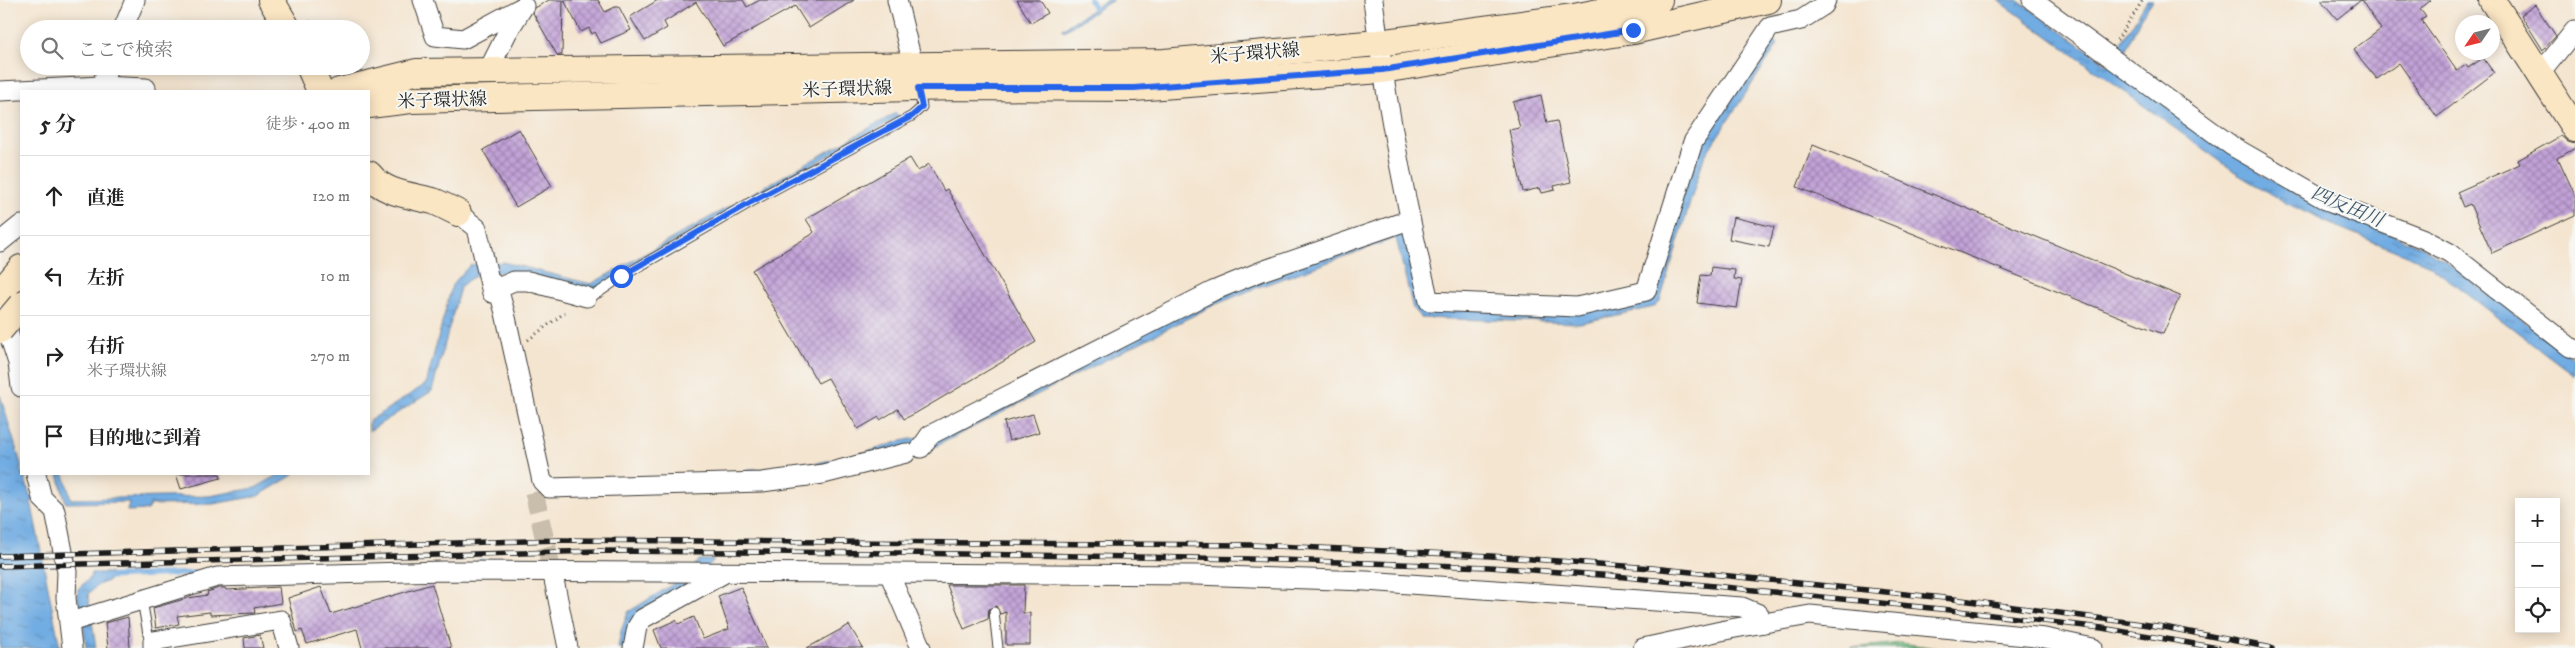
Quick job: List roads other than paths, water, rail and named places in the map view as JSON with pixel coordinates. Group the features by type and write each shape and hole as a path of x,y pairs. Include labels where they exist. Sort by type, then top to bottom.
{"main road":[{"path":"271,0 283,20"},
{"name":"米子環状線","path":"370,105 411,100 1164,62 1378,43 1574,17 1659,0"},
{"name":"米子環状線","path":"343,90 416,72 488,71 916,76 1134,88 1382,70 1633,30 1768,0"},
{"path":"2492,0 2575,130"},
{"path":"313,75 320,90"},
{"path":"370,175 376,184 402,195 434,202 458,212"},
{"path":"0,293 20,269"},
{"path":"0,330 20,306"}],"street":[{"path":"127,20 135,0"},
{"path":"423,0 435,36 463,39 526,3"},
{"path":"897,0 916,76"},
{"path":"1373,0 1382,70 1409,220 1429,301 1578,307 1646,291 1693,142 1770,27 1801,20 1824,5 1826,0"},
{"path":"2032,0 2232,146 2286,179 2331,203 2424,239 2450,253 2575,349"},
{"path":"488,71 506,33 526,3"},
{"path":"2539,74 2575,30"},
{"path":"101,86 105,75"},
{"path":"20,90 101,86 146,88 146,90"},
{"path":"0,91 20,90"},
{"path":"458,212 478,228 513,350 542,481 548,488 762,482 823,474 919,446 1213,290 1409,220"},
{"path":"0,242 20,226"},
{"path":"492,282 528,281 587,297"},
{"path":"492,282 534,492"},
{"path":"0,307 18,363 20,379"},
{"path":"36,475 42,498 55,511 67,572 66,598 81,619"},
{"path":"81,619 216,577 452,570 1196,575 1366,581 1742,607 1758,614 1763,623"},
{"path":"633,648 637,627 642,619 725,573"},
{"path":"889,573 921,648"},
{"path":"554,580 568,648"},
{"path":"1643,648 1810,615 2045,638 2093,648"},
{"path":"72,648 81,619"},
{"path":"153,644 281,620 289,648"}],"lane":[{"path":"587,297 598,293 621,276 751,202 912,116 922,107 916,76"},
{"path":"142,600 148,634 153,644"},
{"path":"994,612 998,648"}],"water":[{"path":"1107,0 1113,0 1064,31 1062,29"},
{"path":"1998,0 2017,0 2110,66 2117,50 2147,0 2153,0 2140,19 2116,70 2270,180 2302,197 2422,247 2445,261 2575,360 2575,376 2428,264 2328,223 2284,202 2242,177"},
{"path":"1768,38 1778,44 1704,157 1660,301 1654,307 1580,323 1421,318 1413,309 1396,238 1214,305 932,448 741,477 748,469 808,465 866,452 915,438 933,439 1216,295 1405,227 1424,307 1650,297 1699,143"},
{"path":"896,113 899,117 616,274 616,276 597,289 587,291 539,278 502,272 485,273 471,278 460,288 432,391 370,430 370,420 426,384 452,285 470,265 503,262 591,284"},
{"path":"0,395 20,461 20,475 24,475 30,497 36,496 36,500 31,501 60,648 0,648"},
{"path":"58,475 64,475 71,499 209,496 255,488 278,475 293,475 258,496 213,504 150,505 148,510 127,511 129,502 66,503"},
{"path":"699,560 714,560 697,578 639,617 628,648 618,648 621,631 628,612 675,583 680,577 684,578"},
{"path":"91,573 110,573 110,580 98,585 88,594 96,648 86,648 83,622 78,613 78,589 90,578"}],"waterway":[{"path":"1090,0 1094,7"},
{"path":"479,562 538,561"},
{"path":"102,577 201,573"}],"tunnel":[{"path":"534,492 554,580"}],"railway":[{"path":"0,556 559,540 1251,545 1491,556 1652,568 1954,599 2164,627 2272,648"},
{"path":"0,566 600,551 902,553 1249,559 1489,567 1615,576 1950,610 2102,628 2218,648"}],"water label":[{"name":"四反田川","path":"2347,207"}]}
